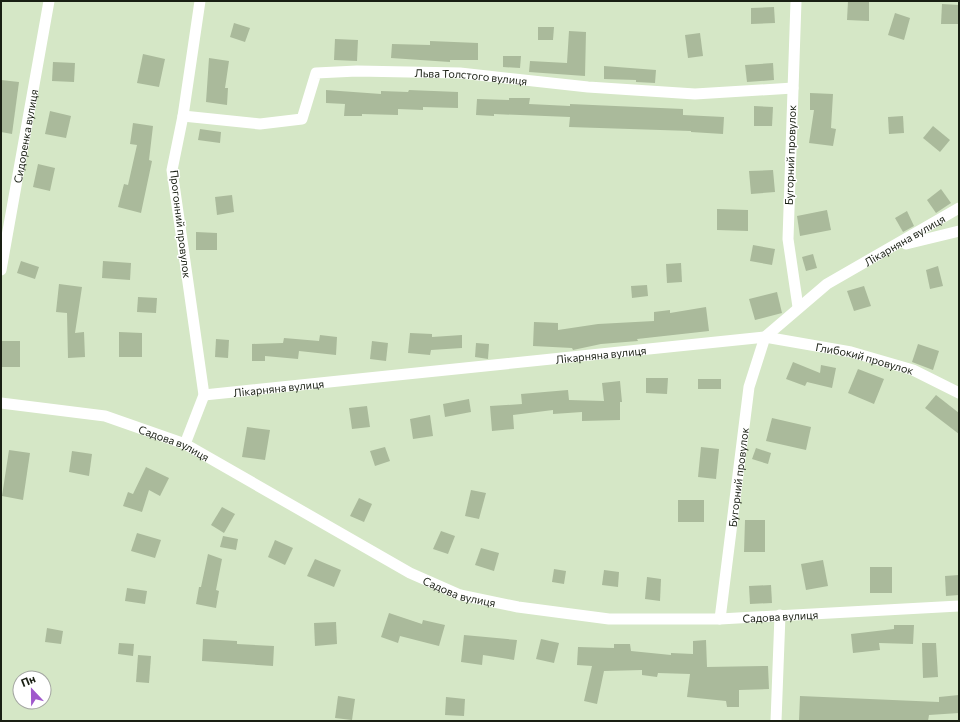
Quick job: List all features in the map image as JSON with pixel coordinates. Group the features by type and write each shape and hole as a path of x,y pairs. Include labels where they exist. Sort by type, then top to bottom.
{"street":[{"name":"Сидоренка вулиця","path":"1,270 50,1"},
{"name":"Прогонний провулок","path":"185,444 204,395 172,170 183,116 200,1"},
{"name":"Бугорний провулок","path":"796,1 788,239 798,308"},
{"name":"Льва Толстого вулиця","path":"183,116 260,124 302,119 316,73 356,71 460,73 588,87 695,94 793,88"},
{"name":"Лікарняна вулиця","path":"204,395 765,337 827,284 959,208"},
{"path":"893,247 959,231"},
{"name":"Бугорний провулок","path":"720,619 749,387 765,337"},
{"name":"Глибокий провулок","path":"765,337 851,352 912,370 959,393"},
{"name":"Садова вулиця","path":"1,403 105,416 185,444 410,573 460,595 518,607 609,619 720,619 959,606"},
{"path":"776,721 780,616"}],"building":[{"path":"848,1 869,1 869,21 847,20"},
{"path":"942,4 959,5 959,24 941,24"},
{"path":"774,7 775,23 751,24 751,8"},
{"path":"895,13 910,18 904,40 888,35"},
{"path":"234,23 250,28 245,42 230,37"},
{"path":"538,27 554,27 553,40 538,40"},
{"path":"569,31 586,32 585,76 529,72 530,61 567,63"},
{"path":"700,33 703,56 688,58 685,35"},
{"path":"335,39 358,40 357,61 334,60"},
{"path":"430,41 478,43 478,60 450,60 450,62 391,58 392,44 430,45"},
{"path":"143,54 165,59 159,87 137,83"},
{"path":"503,56 521,56 520,68 503,67"},
{"path":"209,58 229,61 225,88 228,88 227,105 206,102"},
{"path":"53,62 75,63 74,82 52,81"},
{"path":"773,63 774,80 747,82 745,65"},
{"path":"604,66 656,70 655,83 636,82 636,80 604,79"},
{"path":"1,80 19,82 12,134 1,132"},
{"path":"326,90 381,94 381,91 408,92 409,90 458,92 458,108 423,107 423,110 398,109 398,115 362,114 362,116 344,116 345,104 326,103"},
{"path":"810,93 833,94 831,128 836,129 833,146 809,143 814,110 810,110"},
{"path":"509,98 530,98 529,104 570,106 570,104 683,109 683,115 724,117 723,134 691,131 569,127 570,117 494,114 494,116 476,115 477,99 509,100"},
{"path":"754,106 773,107 772,126 754,126"},
{"path":"50,111 71,116 66,138 45,134"},
{"path":"903,116 904,133 889,134 888,117"},
{"path":"133,123 153,126 149,160 152,161 141,213 118,207 124,184 128,185 137,145 130,144"},
{"path":"933,126 950,140 940,152 923,138"},
{"path":"200,129 221,132 220,143 198,140"},
{"path":"38,164 55,168 50,191 33,187"},
{"path":"773,170 775,192 751,194 749,171"},
{"path":"941,189 951,203 936,213 927,200"},
{"path":"232,195 234,212 217,215 215,197"},
{"path":"717,209 748,210 748,231 717,230"},
{"path":"827,210 831,230 800,236 797,216"},
{"path":"907,211 914,226 903,232 895,218"},
{"path":"196,232 217,233 217,250 196,250"},
{"path":"753,245 775,249 772,265 750,261"},
{"path":"813,254 817,268 806,271 802,257"},
{"path":"21,261 39,267 35,279 17,273"},
{"path":"103,261 131,263 130,280 102,278"},
{"path":"681,263 682,282 667,283 666,264"},
{"path":"938,266 943,286 930,289 926,270"},
{"path":"59,284 82,287 75,333 84,332 85,357 68,358 67,313 56,312"},
{"path":"647,285 648,296 632,298 631,286"},
{"path":"864,286 871,306 854,311 847,291"},
{"path":"777,292 782,313 755,320 749,299"},
{"path":"138,297 157,298 156,313 137,312"},
{"path":"706,307 709,331 637,339 638,341 601,344 573,350 572,348 533,346 534,322 558,323 558,330 598,324 654,321 654,312 670,310 670,313"},
{"path":"119,332 142,333 142,357 119,357"},
{"path":"410,333 432,334 432,337 462,335 462,348 431,350 430,355 408,353"},
{"path":"320,335 337,337 336,355 299,351 298,359 265,356 265,361 252,361 252,344 283,343 284,338 319,341"},
{"path":"216,339 229,340 228,358 215,357"},
{"path":"1,341 20,341 20,367 1,367"},
{"path":"372,341 388,343 386,361 370,359"},
{"path":"476,343 489,344 488,359 475,357"},
{"path":"918,344 939,351 933,370 912,362"},
{"path":"793,362 820,373 821,365 836,368 832,388 807,382 805,386 786,379"},
{"path":"858,369 884,379 874,404 848,393"},
{"path":"646,378 668,378 667,394 646,393"},
{"path":"698,379 721,379 721,389 698,389"},
{"path":"620,381 622,402 620,402 620,420 582,421 582,412 553,414 553,410 513,415 514,429 492,431 490,406 522,404 521,394 568,390 569,400 604,401 602,383"},
{"path":"936,395 959,413 959,434 925,408"},
{"path":"469,399 471,412 445,417 443,404"},
{"path":"367,406 370,427 352,429 349,408"},
{"path":"430,415 433,436 413,439 410,419"},
{"path":"772,418 811,427 806,450 766,441"},
{"path":"247,427 270,430 265,460 242,457"},
{"path":"385,447 390,461 375,466 370,451"},
{"path":"701,447 719,449 716,479 698,477"},
{"path":"756,448 771,453 768,464 752,459"},
{"path":"9,450 30,453 23,500 2,496"},
{"path":"72,451 92,454 89,476 69,472"},
{"path":"146,467 169,478 160,496 149,490 142,512 123,506 128,492 133,494"},
{"path":"471,490 486,493 479,519 465,516"},
{"path":"359,498 372,504 364,522 350,516"},
{"path":"678,500 704,500 704,522 678,522"},
{"path":"222,507 235,514 224,533 211,525"},
{"path":"745,520 765,520 765,552 744,552"},
{"path":"441,531 455,536 448,554 433,549"},
{"path":"137,533 161,540 155,558 131,551"},
{"path":"223,536 238,539 236,550 220,547"},
{"path":"275,540 293,548 285,565 268,557"},
{"path":"481,548 499,553 494,571 475,565"},
{"path":"208,554 222,559 216,590 219,591 216,608 196,604"},
{"path":"315,559 341,570 334,587 307,576"},
{"path":"823,560 828,586 806,590 801,564"},
{"path":"870,567 892,567 892,593 870,593"},
{"path":"554,569 566,571 564,584 552,582"},
{"path":"604,570 619,572 618,587 602,585"},
{"path":"959,575 959,595 946,596 945,576"},
{"path":"647,577 661,579 660,601 645,599"},
{"path":"771,585 772,603 750,604 749,586"},
{"path":"127,588 147,591 145,604 125,601"},
{"path":"389,613 422,624 423,620 445,625 439,646 400,636 398,643 381,637"},
{"path":"336,622 337,644 315,646 314,623"},
{"path":"894,625 914,625 913,644 879,643 880,650 853,653 851,634 894,629"},
{"path":"47,628 63,631 61,644 45,642"},
{"path":"464,635 517,640 514,660 483,655 482,665 461,662"},
{"path":"203,639 237,641 237,644 274,646 273,666 202,661"},
{"path":"541,639 559,643 554,663 536,659"},
{"path":"706,640 707,667 768,666 769,689 739,690 739,707 727,707 726,701 687,697 690,674 658,673 657,677 642,675 642,670 604,671 597,704 584,701 592,666 577,665 578,647 614,648 614,644 630,644 631,651 671,655 671,653 693,654 693,641"},
{"path":"119,643 134,644 133,656 118,654"},
{"path":"922,643 936,643 938,677 923,678"},
{"path":"138,655 151,656 149,683 136,682"},
{"path":"959,695 959,713 929,715 928,721 799,721 800,696 939,702 939,697"},
{"path":"338,696 355,699 352,720 335,718"},
{"path":"446,697 465,699 464,716 445,715"}]}
